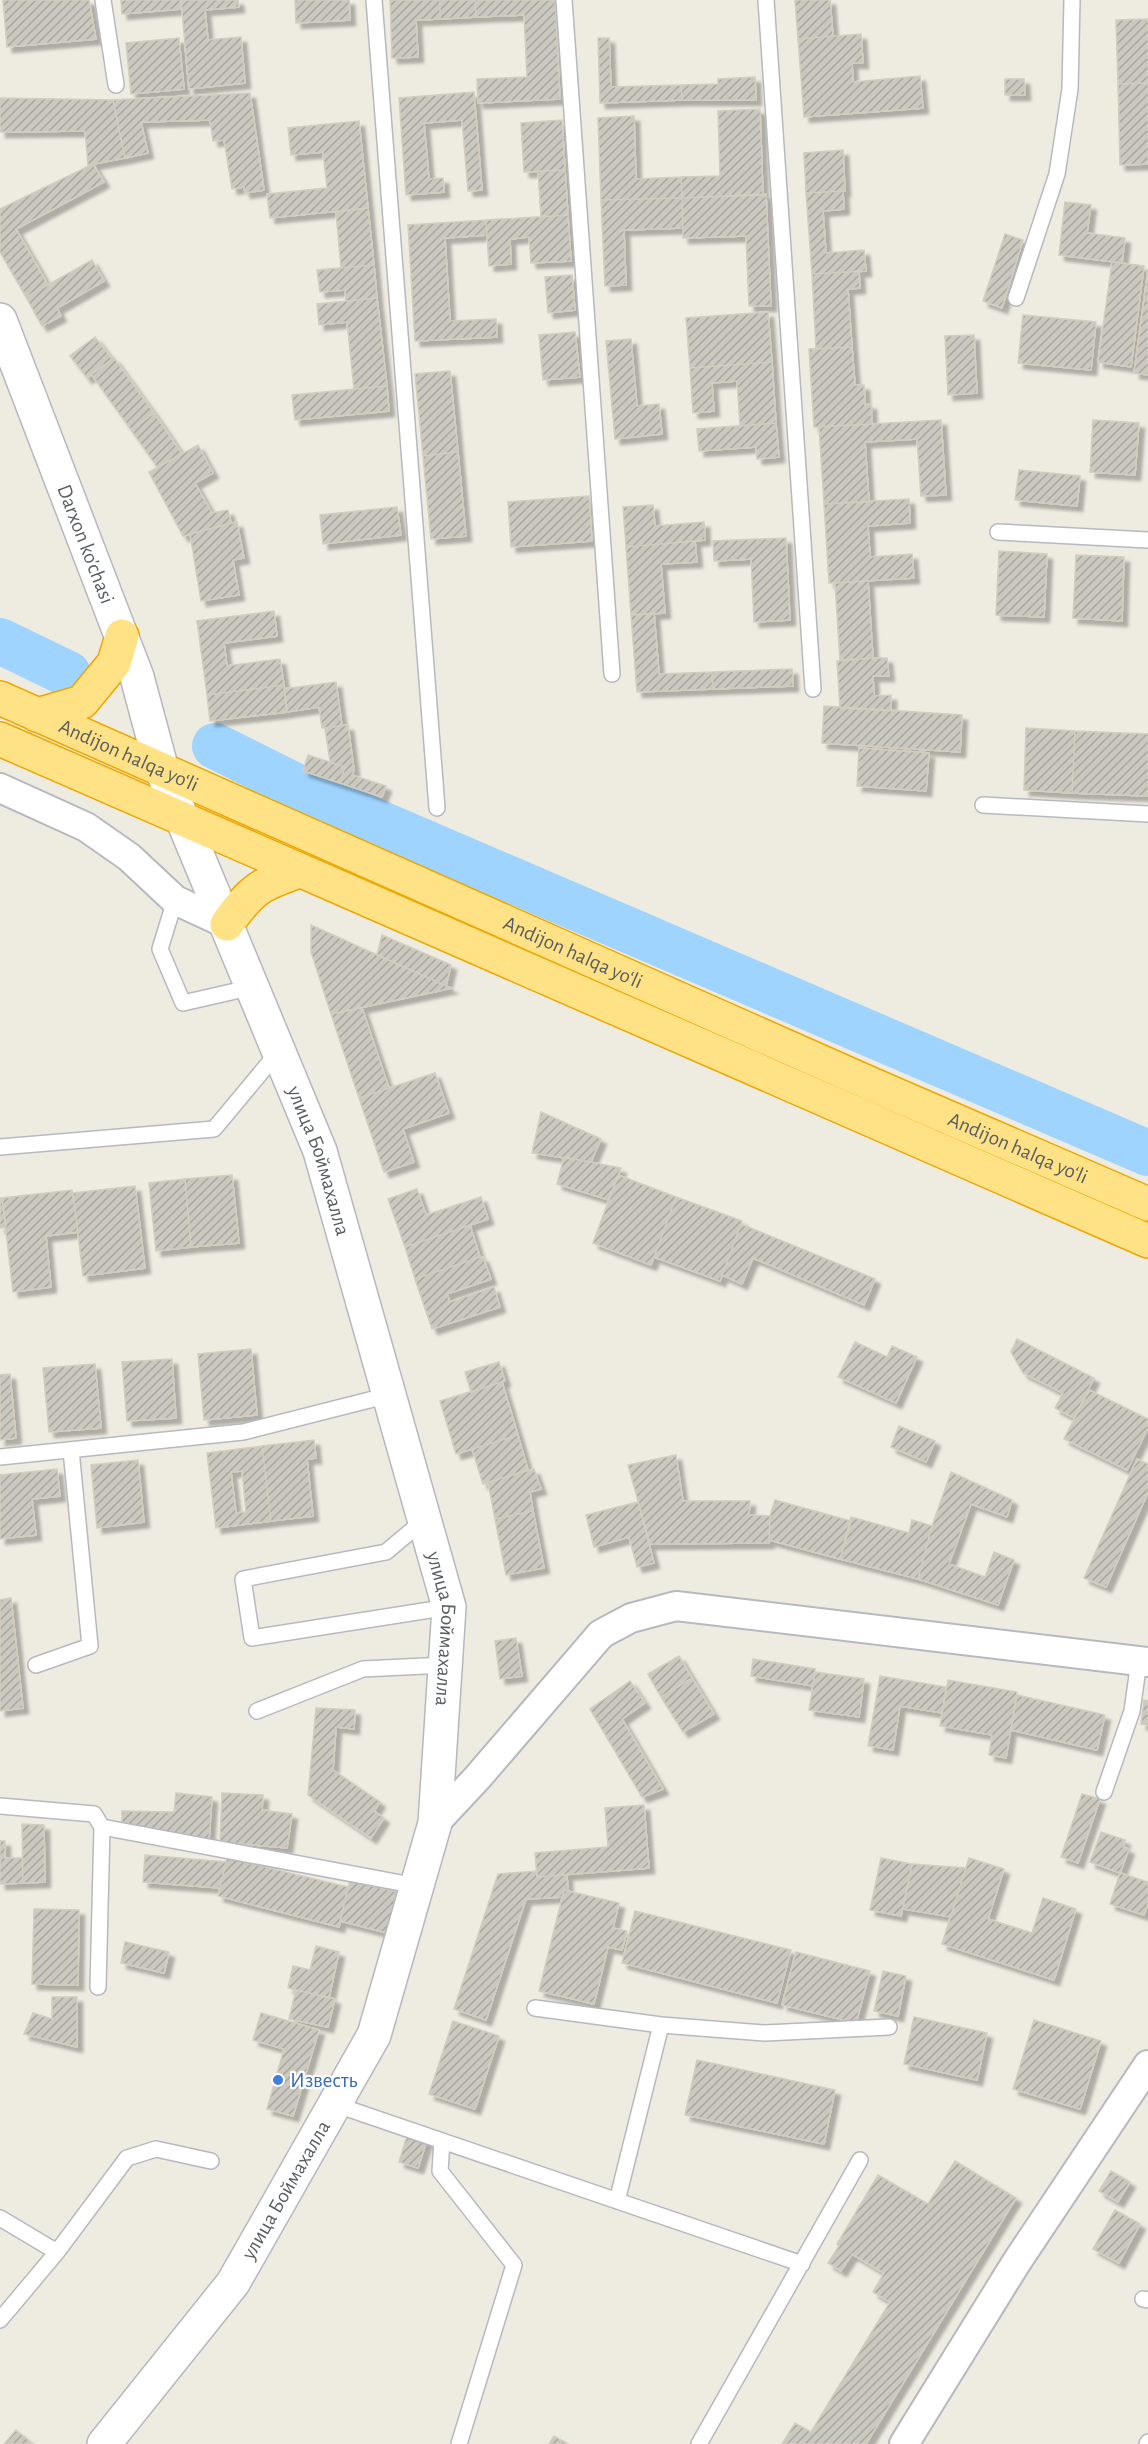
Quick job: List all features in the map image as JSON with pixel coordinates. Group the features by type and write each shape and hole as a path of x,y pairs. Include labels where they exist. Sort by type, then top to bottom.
{"highway":[{"path":"37,715 82,702 114,663 122,636"},
{"name":"Andijon halqa yo‘li","path":"0,698 1148,1204"},
{"name":"Andijon halqa yo‘li","path":"0,739 1148,1241"},
{"path":"227,924 244,900 264,883 299,871"}],"main road":[{"name":"Darxon ko'chasi","path":"0,320 137,677 162,770"},
{"name":"улица Боймахалла","path":"104,2444 233,2283 374,2035 435,1823 449,1607 320,1151 254,987 162,770"}],"street":[{"path":"0,788 86,827 129,857 175,900 227,924"},
{"path":"435,1823 478,1777 601,1634 631,1618 676,1606 1143,1661"},
{"path":"904,2444 1017,2263 1148,2065"}],"lane":[{"path":"103,0 116,85"},
{"path":"374,0 437,808"},
{"path":"564,0 612,674"},
{"path":"766,0 813,689"},
{"path":"1016,298 1057,174 1070,89 1072,0"},
{"path":"998,532 1148,540"},
{"path":"983,805 1148,814"},
{"path":"175,900 160,949 183,1003 254,987"},
{"path":"0,1147 214,1129 279,1051"},
{"path":"0,1457 243,1432 389,1395"},
{"path":"36,1665 90,1646 71,1450"},
{"path":"424,1520 386,1552 243,1579 252,1638 449,1607"},
{"path":"1104,1792 1132,1711 1143,1661"},
{"path":"256,1711 363,1669 445,1665"},
{"path":"0,1806 94,1814 102,1827 98,1987"},
{"path":"102,1827 417,1886"},
{"path":"535,2007 661,2025 765,2033 889,2027"},
{"path":"616,2200 661,2025"},
{"path":"334,2104 802,2264"},
{"path":"442,2141 440,2171 514,2265 459,2444"},
{"path":"0,2320 57,2252 127,2158 156,2149 211,2161"},
{"path":"699,2444 860,2160"},
{"path":"0,2218 57,2252"}],"building":[{"path":"3,0 89,0 96,39 7,47"},
{"path":"121,0 181,0 181,9 122,14"},
{"path":"181,0 238,0 239,7 205,10 208,40 241,37 245,83 189,89"},
{"path":"295,0 349,0 350,20 296,23"},
{"path":"390,0 440,0 440,19 416,20 418,57 392,58"},
{"path":"440,0 475,0 476,17 440,19"},
{"path":"475,0 555,0 560,99 478,103 477,79 527,77 524,15 476,17"},
{"path":"795,0 830,0 833,36 798,39"},
{"path":"1148,19 1148,83 1118,84 1116,20"},
{"path":"861,34 863,63 852,63 853,82 920,76 923,108 804,117 798,39"},
{"path":"179,38 184,89 131,94 126,43"},
{"path":"598,38 609,38 611,87 681,85 682,100 600,103"},
{"path":"755,77 756,100 682,100 681,85 718,84 718,79"},
{"path":"1005,79 1024,79 1025,95 1005,95"},
{"path":"1148,83 1148,164 1120,165 1118,84"},
{"path":"474,92 482,190 468,191 462,120 424,123 429,179 443,178 444,192 406,195 399,98"},
{"path":"250,93 264,190 245,193 244,187 232,189 224,140 213,141 210,120 141,122 148,153 125,158 113,100"},
{"path":"0,98 113,100 125,158 88,165 85,131 0,132"},
{"path":"760,109 763,195 682,198 681,177 720,176 718,111"},
{"path":"634,116 636,179 681,177 682,198 601,200 598,118"},
{"path":"562,120 565,170 524,172 521,123"},
{"path":"359,121 368,208 270,218 267,194 327,188 323,152 291,155 288,128"},
{"path":"843,150 845,191 806,193 804,153"},
{"path":"93,164 104,182 16,229 48,285 26,297 0,252 0,209"},
{"path":"565,170 568,215 541,217 538,171"},
{"path":"843,191 844,209 823,211 826,253 864,250 866,271 812,274 806,193"},
{"path":"766,194 771,306 749,306 746,236 683,238 682,198"},
{"path":"682,198 683,228 624,230 626,285 605,286 601,200"},
{"path":"1065,202 1091,205 1087,233 1125,238 1122,263 1059,255"},
{"path":"368,208 374,265 341,268 336,212"},
{"path":"568,215 571,261 531,263 529,237 510,239 511,264 489,266 486,220"},
{"path":"486,220 487,235 445,238 450,321 496,319 497,337 415,341 408,225"},
{"path":"1005,234 1023,240 1002,308 983,301"},
{"path":"92,260 104,281 57,308 61,316 42,326 26,297"},
{"path":"1112,262 1144,266 1131,367 1098,362"},
{"path":"374,265 377,298 346,301 345,290 320,292 317,270"},
{"path":"1148,269 1148,375 1134,373"},
{"path":"859,271 860,288 848,289 852,347 816,349 812,274"},
{"path":"572,275 575,310 548,313 545,277"},
{"path":"377,298 387,386 354,389 347,322 319,325 317,304"},
{"path":"768,312 772,362 690,368 686,318"},
{"path":"1023,315 1096,322 1091,370 1018,363"},
{"path":"575,332 580,377 543,380 539,335"},
{"path":"974,335 977,393 948,395 945,336"},
{"path":"95,337 112,359 87,378 70,356"},
{"path":"631,339 637,406 659,404 662,434 615,439 606,341"},
{"path":"852,347 855,385 864,385 865,405 871,404 872,424 814,427 809,349"},
{"path":"114,358 154,413 131,430 91,374"},
{"path":"772,362 776,423 740,426 737,381 712,383 714,411 693,413 690,368"},
{"path":"450,371 458,452 423,456 415,374"},
{"path":"387,386 389,411 295,420 292,395"},
{"path":"154,413 182,454 157,467 131,430"},
{"path":"941,420 946,495 921,496 917,439 865,442 869,502 824,504 819,427"},
{"path":"1093,420 1139,423 1135,475 1090,472"},
{"path":"776,423 779,457 757,459 756,447 699,451 697,429"},
{"path":"198,445 213,473 195,483 212,513 228,510 231,523 183,536 149,472"},
{"path":"458,452 466,536 431,539 423,456"},
{"path":"1019,470 1080,476 1077,506 1015,500"},
{"path":"589,496 592,541 511,547 508,502"},
{"path":"909,499 910,523 868,526 870,557 912,554 914,578 829,583 824,504"},
{"path":"653,505 655,526 704,522 705,540 626,547 623,507"},
{"path":"397,507 401,535 323,544 320,515"},
{"path":"237,522 244,558 233,560 239,595 201,601 190,534"},
{"path":"786,538 790,620 754,622 751,559 714,561 713,541"},
{"path":"695,541 697,562 661,564 665,613 631,615 626,547"},
{"path":"999,551 1047,554 1044,617 996,615"},
{"path":"1076,555 1124,557 1122,621 1073,618"},
{"path":"868,581 873,658 840,660 835,583"},
{"path":"274,611 277,636 224,643 227,666 280,659 284,685 207,695 197,621"},
{"path":"654,613 659,674 712,672 713,689 637,692 631,615"},
{"path":"887,658 889,676 873,676 874,696 891,695 891,711 840,708 837,661"},
{"path":"792,669 793,686 713,689 712,672"},
{"path":"336,682 342,726 322,728 319,707 287,712 284,689"},
{"path":"284,685 287,712 210,721 207,695"},
{"path":"824,706 962,715 960,752 822,743"},
{"path":"348,725 354,770 352,775 386,786 382,797 340,783 345,767 330,762 325,728"},
{"path":"1026,728 1075,731 1072,793 1024,790"},
{"path":"1075,731 1148,734 1148,796 1072,793"},
{"path":"859,748 929,753 926,791 857,786"},
{"path":"308,755 345,767 340,783 303,771"},
{"path":"311,925 452,988 331,1014 311,952"},
{"path":"382,935 451,965 446,986 377,955"},
{"path":"362,1008 389,1088 359,1098 331,1014"},
{"path":"435,1073 449,1113 403,1129 414,1162 384,1172 359,1098"},
{"path":"541,1112 601,1139 591,1162 532,1153"},
{"path":"564,1157 621,1168 609,1200 557,1184"},
{"path":"232,1175 239,1243 191,1247 185,1179"},
{"path":"618,1175 676,1197 651,1265 593,1243"},
{"path":"185,1179 191,1247 156,1251 149,1183"},
{"path":"135,1186 145,1268 83,1276 73,1193"},
{"path":"417,1189 426,1215 481,1197 488,1219 405,1247 388,1199"},
{"path":"72,1190 78,1232 46,1236 51,1287 13,1292 2,1198"},
{"path":"676,1197 742,1221 720,1281 654,1257"},
{"path":"0,1198 2,1198 6,1227 0,1228"},
{"path":"741,1224 875,1279 864,1305 753,1258 742,1284 722,1275"},
{"path":"470,1225 480,1257 415,1279 405,1247"},
{"path":"483,1257 491,1279 447,1294 450,1302 494,1287 500,1307 432,1329 415,1279"},
{"path":"1017,1339 1094,1378 1074,1418 1055,1408 1063,1393 1023,1373 1011,1352"},
{"path":"855,1342 887,1357 892,1346 917,1357 896,1403 838,1377"},
{"path":"251,1349 257,1415 204,1420 198,1354"},
{"path":"172,1359 176,1418 127,1421 122,1362"},
{"path":"499,1362 505,1381 471,1392 465,1372"},
{"path":"95,1364 101,1428 49,1432 43,1368"},
{"path":"10,1374 16,1438 0,1440 0,1375"},
{"path":"502,1382 518,1435 456,1454 440,1401"},
{"path":"1089,1390 1148,1419 1148,1428 1127,1470 1064,1439"},
{"path":"899,1426 935,1441 926,1462 891,1447"},
{"path":"518,1435 528,1470 483,1484 472,1449"},
{"path":"314,1440 316,1458 307,1459 313,1516 271,1521 262,1446"},
{"path":"262,1446 271,1521 216,1528 207,1453","holes":["242,1471 246,1512 236,1513 231,1472"]},
{"path":"676,1455 683,1501 750,1501 749,1515 770,1516 769,1543 650,1544 628,1465"},
{"path":"1137,1459 1148,1464 1148,1492 1106,1587 1084,1578"},
{"path":"138,1460 144,1522 97,1528 91,1465"},
{"path":"57,1469 60,1496 32,1499 36,1535 0,1539 0,1475"},
{"path":"534,1469 541,1489 530,1492 533,1511 495,1519 488,1482"},
{"path":"951,1472 1012,1500 1007,1517 971,1504 949,1564 985,1577 994,1552 1014,1560 998,1605 918,1579 932,1526"},
{"path":"775,1500 851,1521 840,1559 769,1540 770,1516"},
{"path":"638,1502 654,1563 637,1567 629,1537 594,1547 586,1515"},
{"path":"533,1511 544,1568 506,1575 495,1519"},
{"path":"851,1517 909,1533 912,1520 932,1526 918,1579 840,1559"},
{"path":"11,1598 23,1708 0,1711 0,1600"},
{"path":"516,1638 522,1676 500,1679 495,1641"},
{"path":"679,1656 692,1678 661,1697 648,1674"},
{"path":"753,1659 815,1669 813,1686 751,1676"},
{"path":"815,1672 864,1679 859,1717 809,1710"},
{"path":"880,1676 946,1687 942,1713 900,1706 893,1750 868,1746"},
{"path":"692,1678 714,1714 683,1732 661,1697"},
{"path":"948,1680 1017,1692 1006,1758 989,1755 992,1735 940,1726"},
{"path":"630,1681 645,1703 622,1719 663,1789 642,1797 590,1709"},
{"path":"1017,1695 1105,1715 1097,1750 1011,1730"},
{"path":"1144,1700 1148,1701 1148,1725 1141,1724"},
{"path":"316,1708 355,1710 354,1729 336,1727 333,1770 380,1802 374,1811 384,1818 371,1838 308,1795"},
{"path":"176,1793 212,1797 209,1840 172,1836 173,1832 122,1831 122,1811 174,1812"},
{"path":"222,1793 263,1795 262,1810 292,1814 287,1848 220,1842"},
{"path":"1082,1794 1100,1799 1078,1863 1061,1857"},
{"path":"644,1805 649,1868 537,1877 535,1853 608,1847 605,1808"},
{"path":"22,1824 44,1825 45,1882 23,1883"},
{"path":"1101,1832 1125,1840 1123,1847 1129,1849 1120,1873 1090,1862"},
{"path":"0,1841 5,1841 5,1858 22,1858 23,1883 0,1884"},
{"path":"145,1855 226,1862 220,1888 143,1882"},
{"path":"227,1858 348,1887 339,1927 218,1896"},
{"path":"881,1858 912,1864 901,1916 870,1910"},
{"path":"969,1858 1004,1869 988,1919 1032,1933 1043,1898 1076,1909 1054,1980 942,1944"},
{"path":"912,1864 966,1868 951,1917 903,1909"},
{"path":"537,1871 537,1877 567,1875 568,1891 564,1890 563,1897 526,1899 486,2020 454,2009 498,1874"},
{"path":"1120,1873 1148,1882 1148,1903 1144,1915 1110,1904"},
{"path":"350,1880 397,1892 387,1933 340,1921"},
{"path":"564,1890 619,1903 613,1928 627,1931 622,1950 608,1947 594,2004 539,1991"},
{"path":"34,1909 79,1910 78,1985 32,1984"},
{"path":"635,1911 791,1950 777,2003 622,1963"},
{"path":"125,1942 169,1952 164,1973 121,1963"},
{"path":"316,1946 339,1952 329,1998 288,1988 293,1966 310,1970"},
{"path":"796,1952 870,1971 856,2023 782,2005"},
{"path":"883,1971 906,1976 898,2016 874,2011"},
{"path":"296,1990 335,1999 328,2027 289,2019"},
{"path":"52,1997 77,1997 77,2047 24,2034 33,2013 52,2019"},
{"path":"261,2013 319,2030 293,2116 267,2109 284,2049 253,2040"},
{"path":"914,2017 987,2033 977,2080 904,2064"},
{"path":"1034,2020 1101,2041 1080,2109 1013,2089"},
{"path":"453,2021 499,2036 475,2109 429,2094"},
{"path":"697,2060 835,2090 824,2144 685,2115"},
{"path":"413,2135 427,2140 418,2168 399,2162 406,2139"},
{"path":"955,2161 1016,2198 866,2444 782,2444 795,2423 811,2432 890,2302 873,2292 884,2273 852,2254 841,2271 828,2263 878,2175 928,2204"},
{"path":"1111,2171 1130,2182 1118,2202 1099,2191"},
{"path":"1115,2210 1140,2224 1119,2263 1093,2249"},
{"path":"16,2430 33,2444 4,2444"},
{"path":"554,2436 568,2444 549,2444"}],"waterway":[{"path":"0,641 68,674"},
{"path":"215,746 309,793 1148,1153"}],"place":[{"name":"Известь","path":"278,2080"}]}
